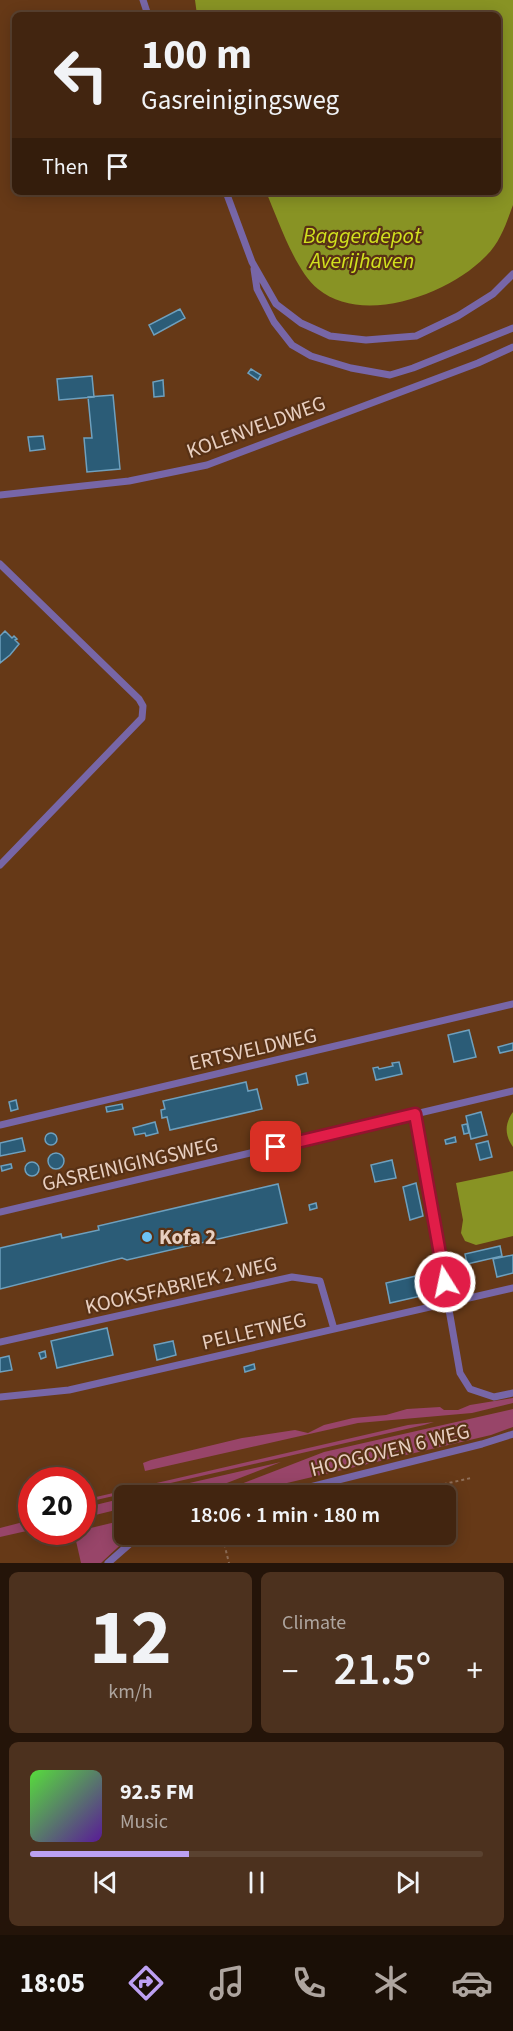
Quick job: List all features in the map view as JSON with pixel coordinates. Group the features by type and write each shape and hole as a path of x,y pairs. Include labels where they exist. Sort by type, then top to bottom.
{"lane":[{"path":"227,195 252,262 276,304 301,323 330,336 366,340 416,336 458,316 493,294 513,274"},
{"path":"252,262 257,289 274,322 292,345 311,356 351,368 390,375 513,328"},
{"name":"KOLENVELDWEG","path":"0,495 129,481 207,465 478,363 513,347"},
{"path":"0,564 139,699 143,706 142,718 0,865"},
{"name":"ERTSVELDWEG","path":"0,1125 513,1004"},
{"name":"GASREINIGINGSWEG","path":"0,1212 513,1091"},
{"path":"415,1114 460,1373 470,1389 495,1397 513,1393"},
{"name":"KOOKSFABRIEK 2 WEG","path":"0,1342 292,1277 320,1281 334,1329"},
{"name":"PELLETWEG","path":"0,1397 69,1390 513,1288"},
{"name":"HOOGOVEN 6 WEG","path":"318,1485 471,1447 513,1434"},
{"path":"108,1563 128,1545"}],"path":[{"path":"440,1485 471,1478"},
{"path":"224,1545 229,1563"}],"shaded area":[{"path":"0,0 513,0 513,1563 0,1563"},
{"path":"513,1398 513,1403 472,1413 358,1423 145,1471 143,1463 242,1438 295,1430 308,1433 324,1425 353,1418 386,1415 407,1409 440,1407 444,1410 458,1410 470,1405"},
{"path":"513,1409 513,1427 491,1435 278,1485 238,1485 324,1452"},
{"path":"434,1422 162,1485 148,1485 408,1425"},
{"path":"281,1462 222,1485 181,1485"},
{"path":"114,1493 114,1496 96,1500 96,1497"},
{"path":"114,1500 114,1510 96,1515 96,1505"},
{"path":"114,1522 114,1545 120,1545 101,1563 81,1563 77,1545 96,1545 96,1527"},
{"path":"18,1523 18,1533 0,1537 0,1528"}],"water":[{"name":"Baggerdepot Averijhaven","path":"195,0 513,0 513,205 495,246 469,271 428,293 405,301 381,305 358,305 337,300 318,289 310,281 288,244 267,195 501,195 501,12 197,12"},
{"path":"513,1112 513,1147 508,1139 507,1130 508,1121"},
{"path":"513,1171 513,1236 476,1245 465,1241 461,1233 463,1220 456,1183"}],"building":[{"path":"180,309 185,318 154,335 149,325"},
{"path":"251,369 261,375 258,380 248,373"},
{"path":"92,376 94,397 59,400 57,379"},
{"path":"163,380 164,396 154,397 153,382"},
{"path":"113,395 120,469 87,472 84,438 92,438 88,397"},
{"path":"43,436 45,449 30,451 28,437"},
{"path":"5,631 12,638 14,636 19,644 0,663 0,636"},
{"path":"469,1030 476,1057 454,1062 448,1035"},
{"path":"513,1043 513,1050 500,1053 498,1047"},
{"path":"399,1062 402,1074 376,1080 373,1068 393,1066 392,1063"},
{"path":"306,1073 308,1083 298,1085 296,1076"},
{"path":"246,1082 248,1091 257,1089 262,1109 170,1130 167,1117 162,1118 161,1110 165,1109 163,1101"},
{"path":"16,1100 18,1109 11,1111 9,1102"},
{"path":"122,1104 123,1109 107,1112 106,1107"},
{"path":"481,1112 487,1135 471,1139 466,1116"},
{"path":"155,1122 158,1133 146,1136 145,1133 135,1135 133,1128"},
{"path":"467,1124 469,1133 464,1134 462,1125"},
{"path":"51,1133 57,1139 51,1145 45,1139"},
{"path":"455,1137 456,1142 446,1144 445,1140"},
{"path":"22,1138 25,1151 0,1156 0,1143"},
{"path":"488,1141 492,1157 480,1160 476,1144"},
{"path":"53,1153 59,1153 64,1161 62,1167 53,1169 48,1164 48,1158"},
{"path":"392,1160 396,1178 375,1182 371,1165"},
{"path":"32,1162 37,1164 39,1169 37,1174 32,1176 27,1174 25,1169 27,1164"},
{"path":"11,1164 12,1168 2,1171 1,1166"},
{"path":"416,1183 423,1216 410,1220 403,1187"},
{"name":"Kofa 2","path":"278,1184 287,1223 127,1260 122,1258 0,1289 0,1248 61,1234 62,1238 99,1230 98,1226"},
{"path":"316,1203 317,1208 310,1210 309,1205"},
{"path":"500,1246 502,1256 467,1264 465,1254"},
{"path":"513,1255 513,1273 497,1277 493,1259"},
{"path":"416,1276 421,1296 390,1303 386,1283"},
{"path":"107,1328 113,1355 57,1368 51,1341"},
{"path":"173,1341 176,1355 157,1360 154,1345"},
{"path":"45,1351 46,1357 41,1359 39,1353"},
{"path":"9,1356 12,1370 0,1372 0,1358"},
{"path":"254,1364 255,1369 245,1372 244,1367"}],"place":[{"name":"Kofa 2","path":"147,1237"}],"route":[{"path":"276,1147 415,1114 445,1282"}]}
